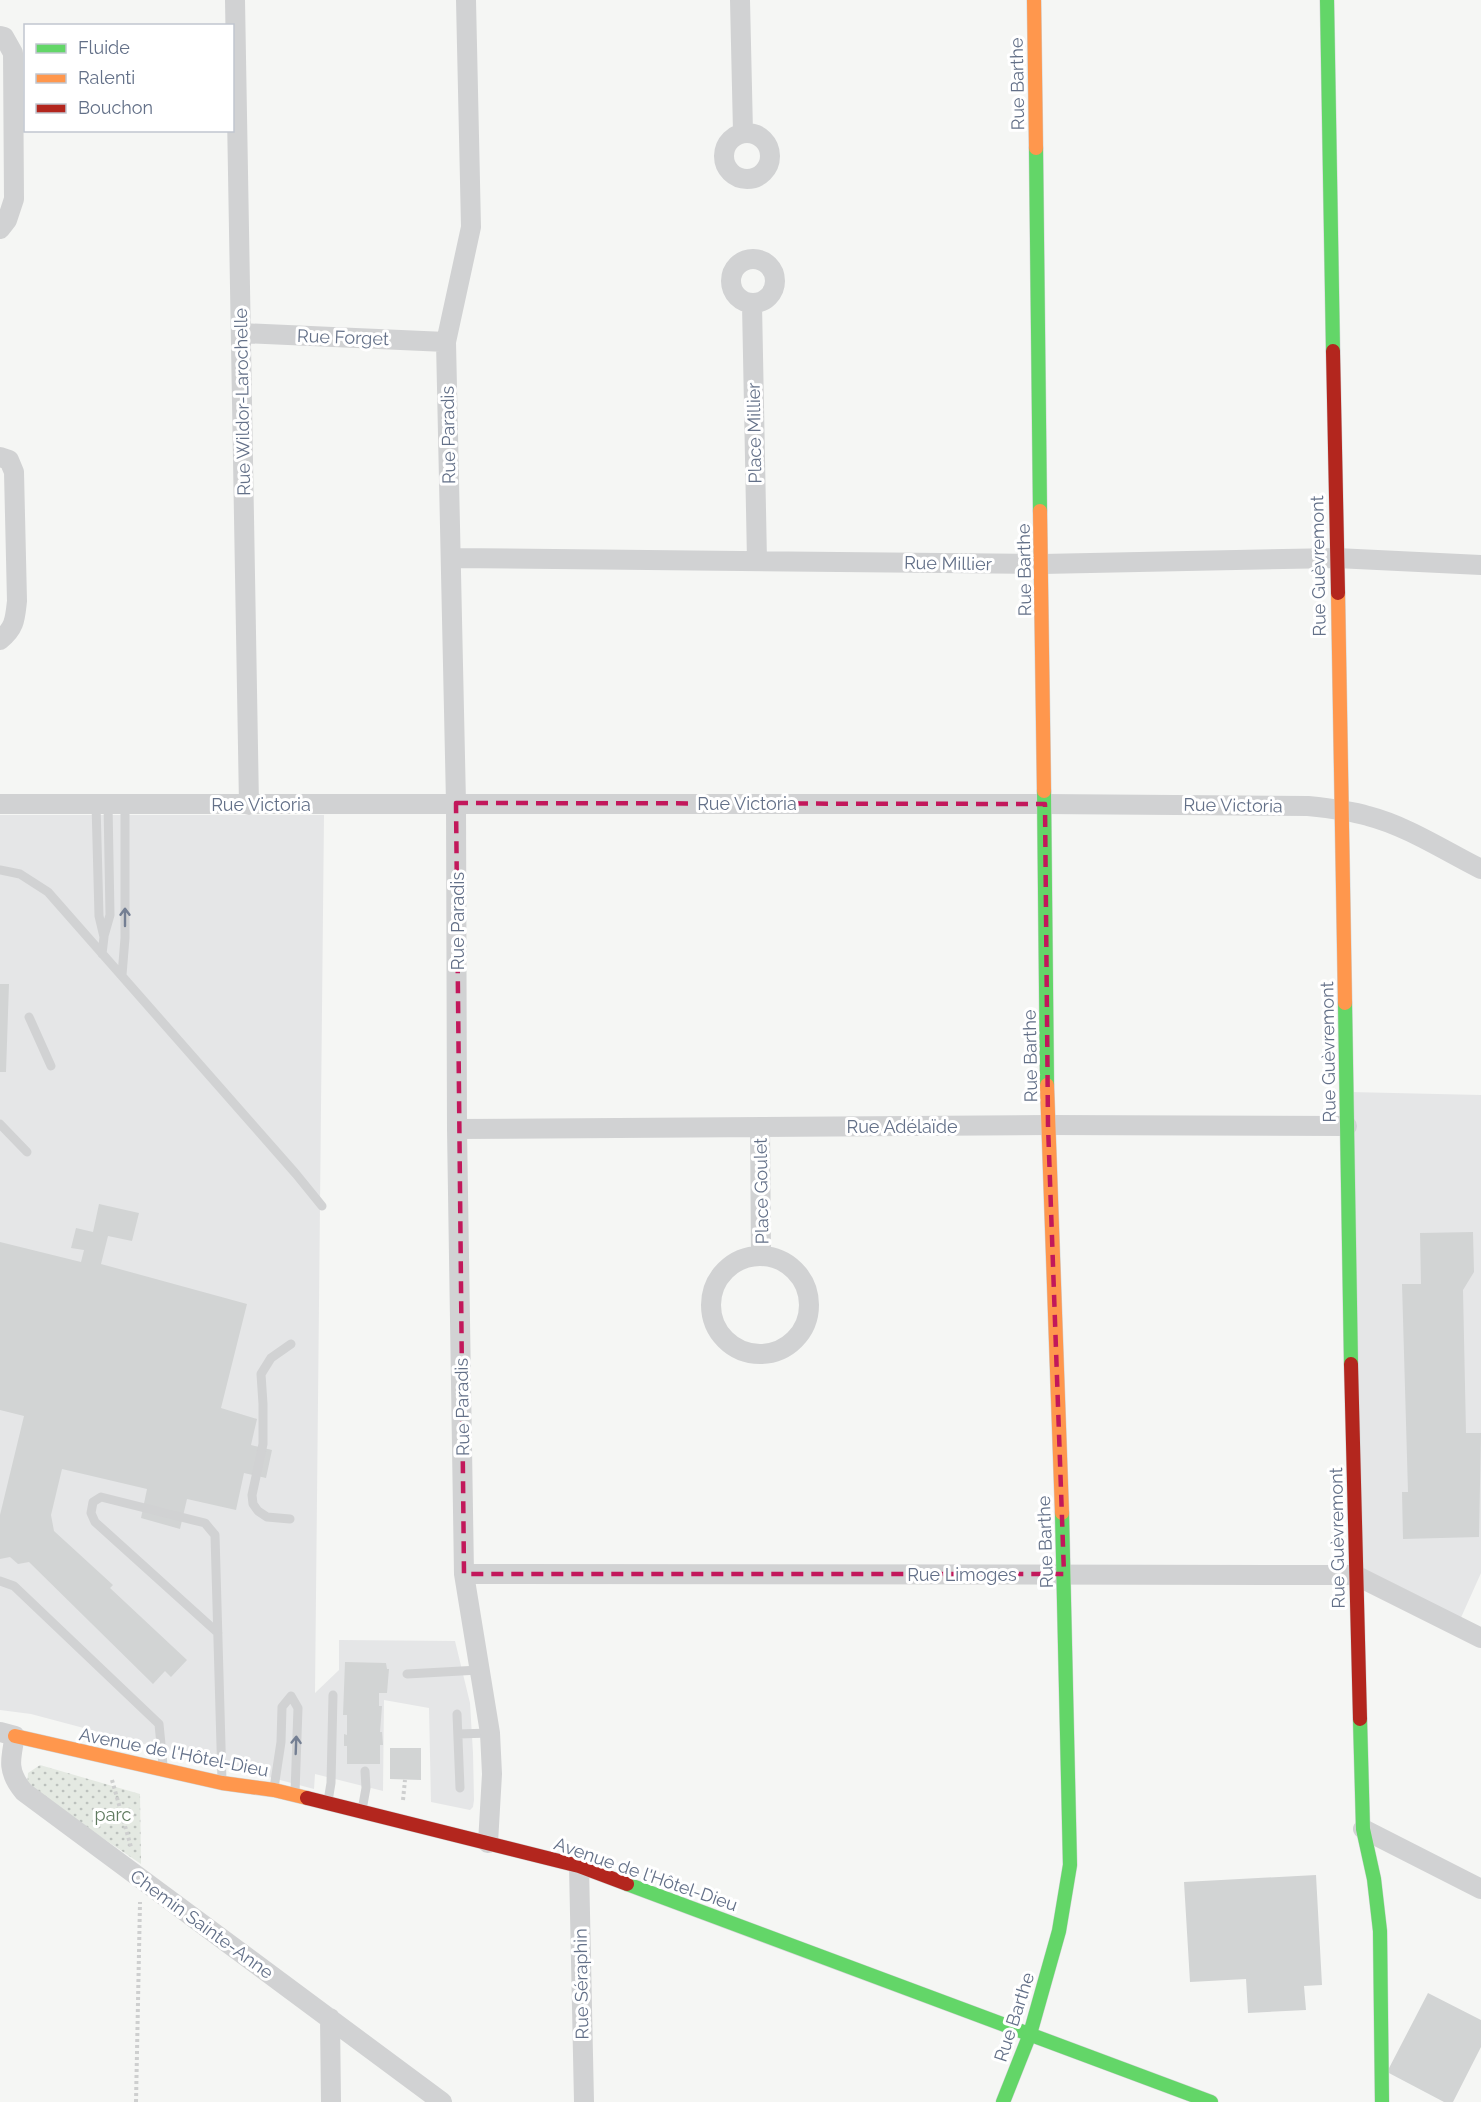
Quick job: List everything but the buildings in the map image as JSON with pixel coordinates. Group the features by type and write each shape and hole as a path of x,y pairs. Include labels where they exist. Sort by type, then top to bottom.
{"street":[{"name":"Rue Wildor-Larochelle","path":"235,0 249,805"},
{"name":"Rue Paradis","path":"466,0 471,227 446,342 456,803 457,1130 464,1574 490,1733 492,1774 488,1843"},
{"path":"740,0 743,132"},
{"name":"Rue Barthe","path":"1003,2102 1030,2034 1059,1931 1070,1865 1064,1574 1048,1125 1034,0"},
{"name":"Rue Guèvremont","path":"1327,0 1355,1575 1363,1829 1374,1879 1380,1931 1383,2102"},
{"path":"0,36 4,37 13,53 15,129 14,199 7,220 0,229"},
{"name":"Place Millier","path":"752,304 757,561"},
{"name":"Rue Forget","path":"241,333 446,342"},
{"path":"0,457 9,460 14,472 17,602 15,622 9,633 0,640"},
{"name":"Rue Millier","path":"451,558 1042,564 1336,558 1481,565"},
{"name":"Rue Victoria","path":"0,804 1308,806 1369,816 1391,824 1481,869"},
{"name":"Rue Adélaïde","path":"457,1130 1048,1125 1347,1126"},
{"name":"Place Goulet","path":"760,1127 761,1256"},
{"name":"Place Goulet","path":"761,1256 778,1259 792,1267 802,1280 808,1295 809,1311 804,1327 794,1340 781,1350 765,1354 749,1353 734,1347 722,1336 714,1322 710,1306 712,1290 725,1270 746,1257 761,1256"},
{"name":"Rue Limoges","path":"464,1574 1355,1575 1481,1638"},
{"name":"Avenue de l'Hôtel-Dieu","path":"8,1734 222,1784 274,1790 579,1866 1211,2102"},
{"name":"Chemin Sainte-Anne","path":"8,1734 11,1768 15,1782 24,1792 442,2102"},
{"path":"1363,1829 1481,1889"},
{"name":"Rue Séraphin","path":"579,1866 584,2102"},
{"path":"330,2018 331,2102"}],"lane":[{"path":"102,954 110,915 110,804"},
{"path":"110,804 125,938 122,975"},
{"path":"0,870 20,874 48,892 322,1206"},
{"path":"29,1017 51,1066"},
{"path":"0,1124 27,1152"},
{"path":"290,1519 267,1517 253,1504 252,1495 263,1444 261,1374 271,1358 291,1344"},
{"path":"218,1633 95,1522 91,1513 93,1502 101,1497 205,1523 215,1535 218,1633 222,1784"},
{"path":"0,1581 14,1586 159,1724 163,1771"},
{"path":"407,1674 479,1670"},
{"path":"327,1803 331,1783 333,1695"},
{"path":"274,1790 281,1742 282,1707 291,1696 298,1708 295,1795"},
{"path":"457,1714 460,1788"},
{"path":"458,1734 490,1733"},
{"path":"362,1812 366,1788 365,1771"}],"path":[{"path":"106,1758 140,1879 136,2102"}],"highlighted area":[{"path":"456,803 1045,804 1048,1125 1064,1574 464,1574"}],"shaded area":[{"path":"0,815 324,815 315,1693 339,1670 339,1640 455,1641 470,1703 474,1800 470,1810 431,1802 429,1708 384,1700 383,1791 315,1774 314,1789 31,1714 0,1710"},
{"path":"1350,1092 1481,1095 1481,1573 1459,1622 1360,1576"}],"green space":[{"name":"parc","path":"40,1765 140,1794 141,1864 27,1787 28,1773"}],"traffic: fast":[{"path":"1327,0 1333,351"},
{"path":"1036,148 1040,511"},
{"path":"1044,791 1047,1085"},
{"path":"1345,1003 1351,1364"},
{"path":"1003,2102 1030,2034 1059,1931 1070,1865 1062,1513"},
{"path":"1360,1719 1363,1829 1374,1879 1380,1931 1382,2102"},
{"path":"627,1884 1211,2102"}],"traffic: slow":[{"path":"1034,0 1036,148"},
{"path":"1040,511 1044,791"},
{"path":"1338,593 1345,1003"},
{"path":"1047,1085 1062,1513"},
{"path":"15,1736 222,1783 274,1790 307,1798"}],"traffic: jam":[{"path":"1333,351 1338,593"},
{"path":"1351,1364 1360,1719"},
{"path":"307,1798 579,1866 627,1884"}]}
